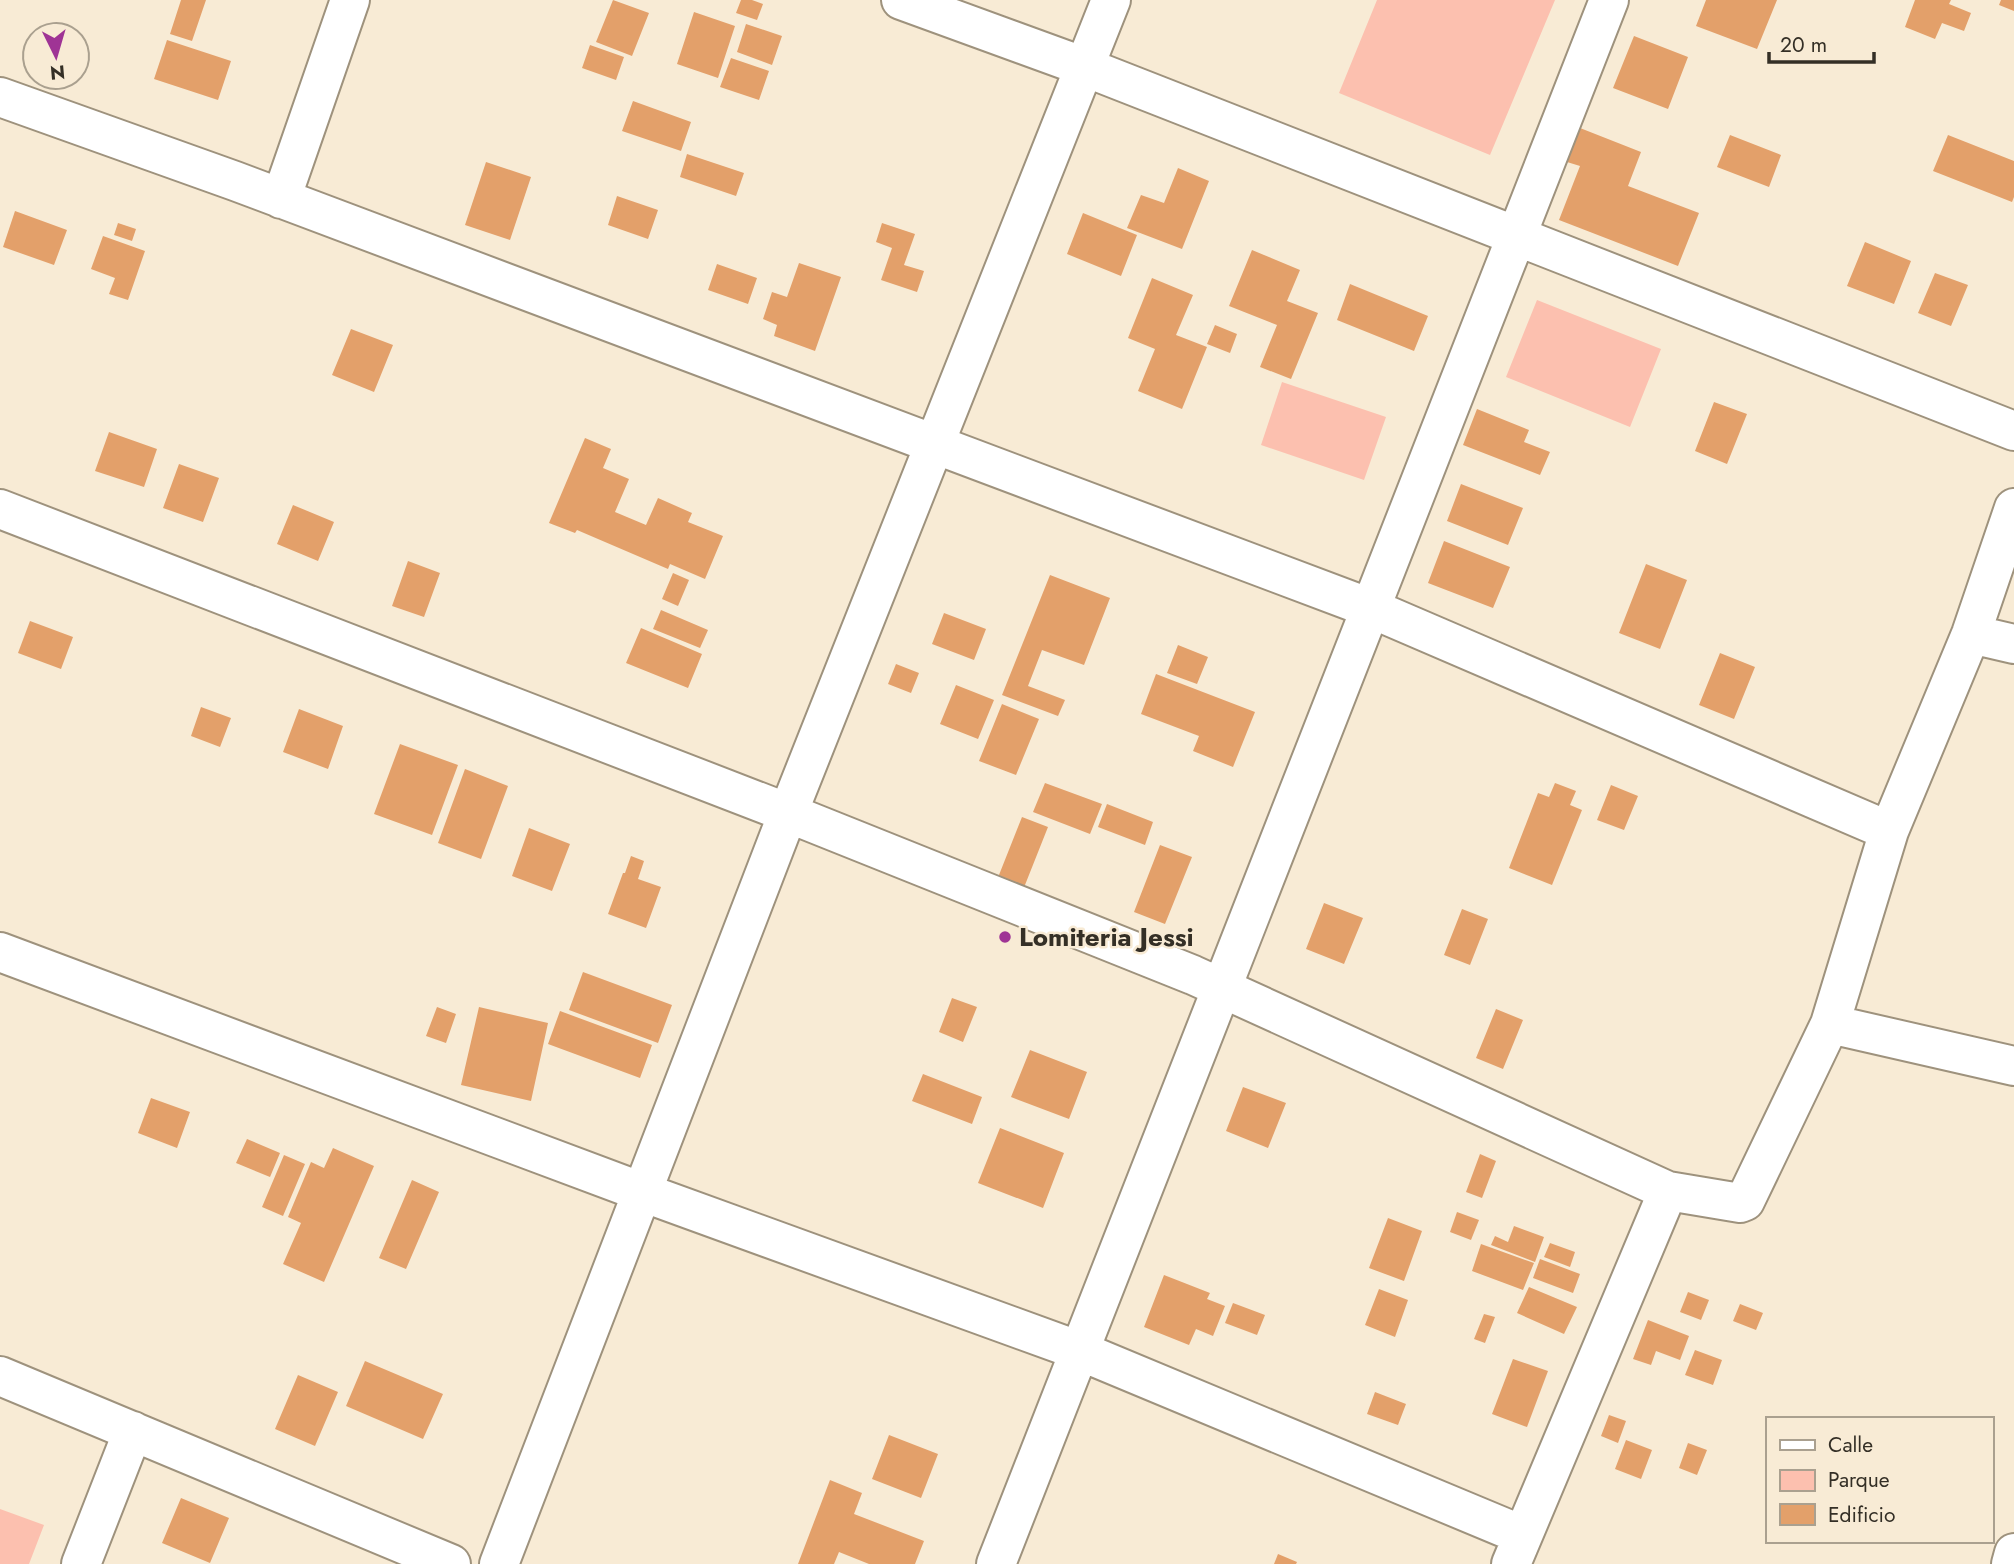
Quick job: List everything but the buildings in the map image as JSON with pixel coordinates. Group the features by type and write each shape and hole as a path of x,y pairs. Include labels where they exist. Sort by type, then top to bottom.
{"street":[{"path":"281,199 350,0"},
{"path":"901,0 1084,67 2014,431"},
{"path":"499,1564 788,813 1111,0"},
{"path":"996,1564 1609,0"},
{"path":"0,97 281,199 1370,608 1889,831"},
{"path":"0,509 788,813 1222,987 1668,1191 1733,1203 1745,1201 1830,1024 1889,831 1971,634 2014,508"},
{"path":"1971,634 2014,644"},
{"path":"0,952 642,1192 1080,1351 1517,1550 1668,1191"},
{"path":"1830,1024 2014,1066"},
{"path":"0,1376 451,1564"},
{"path":"80,1564 134,1431"},
{"path":"2011,1564 2014,1553"}],"green space":[{"path":"1377,0 1555,0 1490,155 1339,93"},
{"path":"1537,300 1661,349 1630,427 1506,377"},
{"path":"1282,382 1386,417 1364,480 1261,445"},
{"path":"0,1509 44,1525 29,1564 0,1564"}],"place":[{"name":"Lomiteria Jessi","path":"1005,937"}]}
